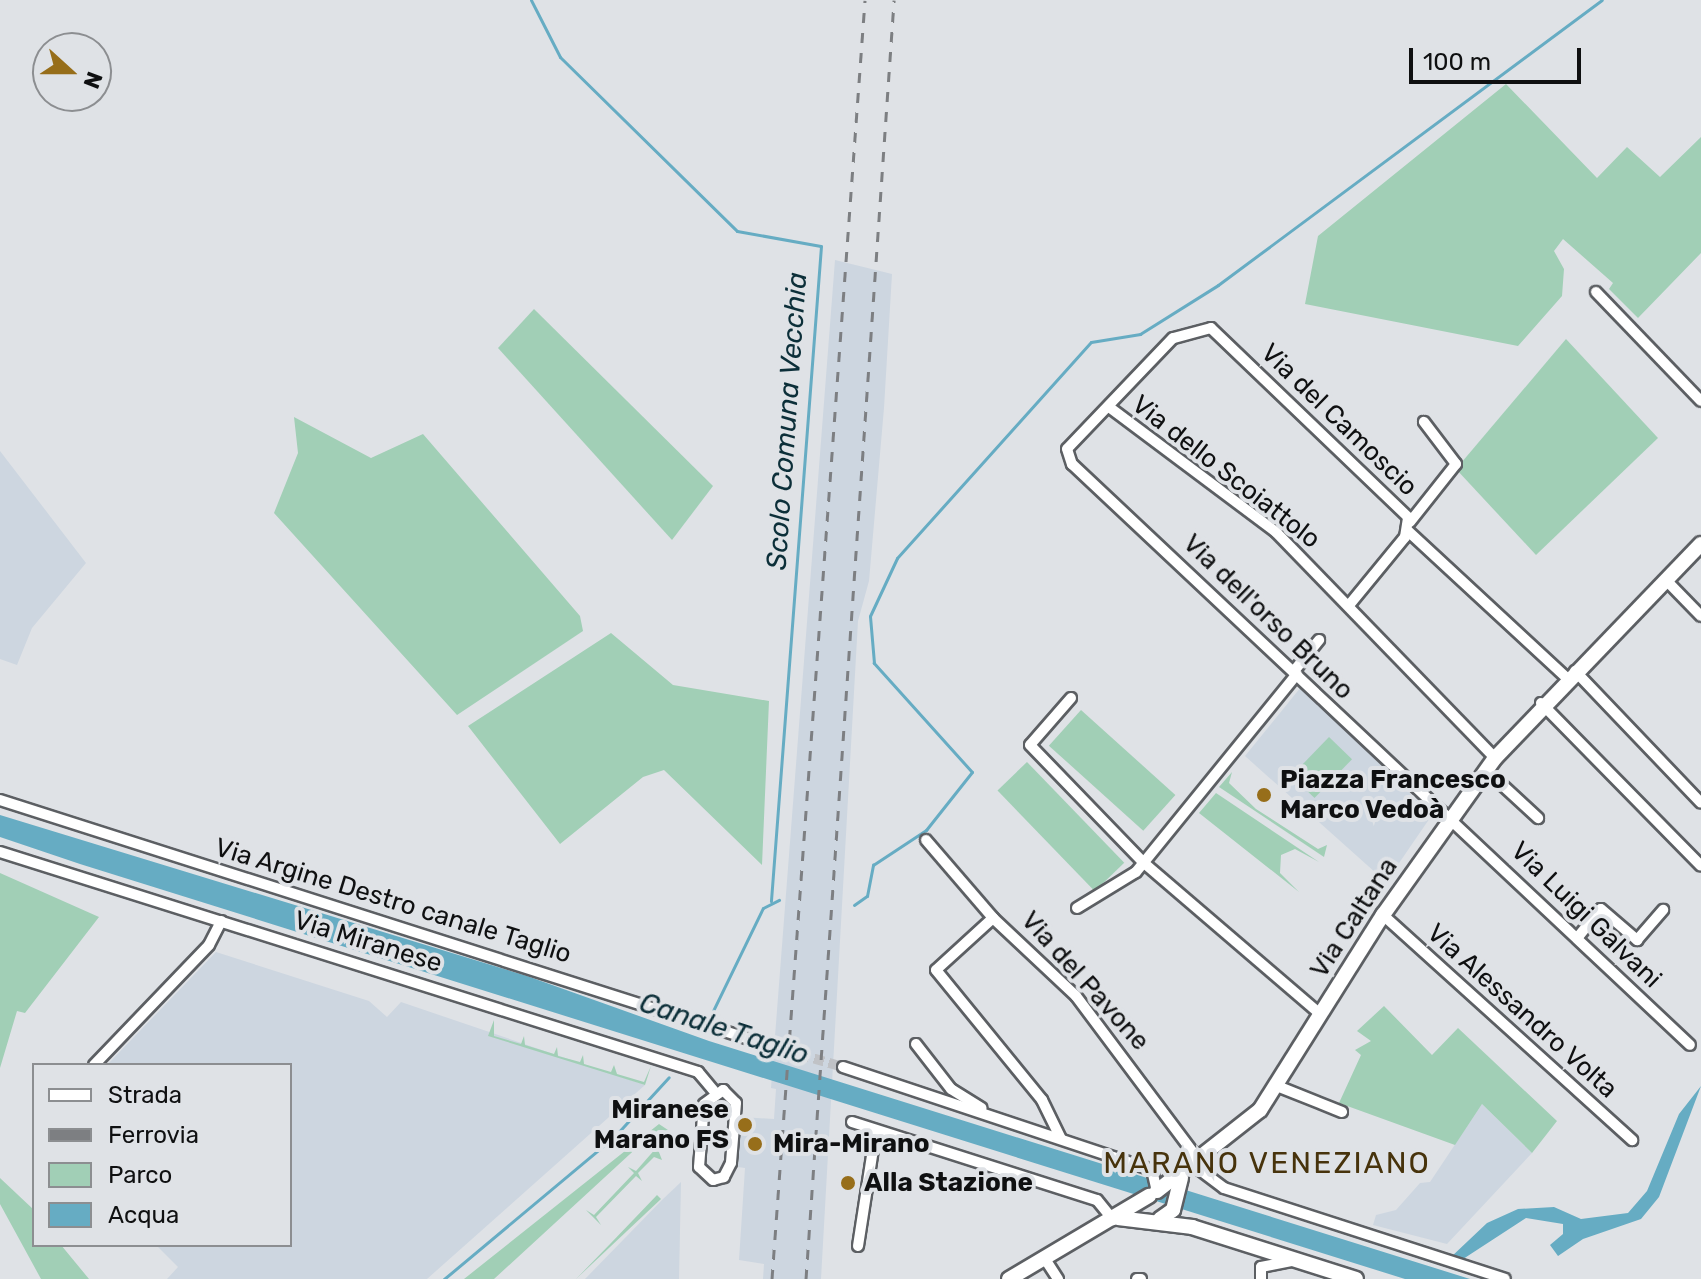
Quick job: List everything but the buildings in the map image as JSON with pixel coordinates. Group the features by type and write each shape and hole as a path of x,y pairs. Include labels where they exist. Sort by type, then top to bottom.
{"main road":[{"name":"Via Caltana","path":"1009,1279 1116,1219 1181,1178 1277,1086 1383,915 1490,764 1541,703 1701,544"},
{"path":"1178,1211 1181,1178"},
{"path":"1148,1198 1296,1260 1356,1279"},
{"path":"1148,1198 1157,1218"},
{"path":"1157,1218 1178,1211"},
{"path":"1157,1218 1178,1211"},
{"name":"Via Caltana","path":"1116,1219 1157,1218"}],"street":[{"path":"1596,292 1701,401"},
{"name":"Via del Camoscio","path":"1071,445 1109,407 1113,395 1173,338 1211,328 1409,527 1571,675 1701,803"},
{"name":"Via dello Scoiattolo","path":"1109,407 1276,532 1350,604 1421,689 1538,818"},
{"path":"1350,604 1456,464 1424,422"},
{"name":"Via dell'orso Bruno","path":"1071,445 1072,464 1451,818"},
{"path":"1666,580 1701,616"},
{"path":"1077,908 1144,863 1319,640"},
{"path":"1071,698 1030,745 1144,863 1320,1014"},
{"path":"1541,703 1701,866"},
{"name":"Via Argine Destro canale Taglio","path":"0,800 771,1046"},
{"name":"Via Luigi Galvani","path":"1451,818 1690,1045"},
{"name":"Via del Pavone","path":"926,840 993,918 1076,996 1198,1165 1224,1188 1505,1279"},
{"name":"Via Miranese","path":"0,852 698,1072 714,1091 731,1094 736,1108 730,1169 713,1180 699,1161 704,1104 714,1091"},
{"path":"1578,937 1601,909 1637,940 1663,910"},
{"name":"Via Alessandro Volta","path":"1383,915 1632,1140"},
{"path":"993,918 936,970 1042,1100 1061,1139"},
{"path":"96,1063 209,945 221,921"},
{"path":"916,1044 951,1089 984,1114"},
{"path":"843,1067 1061,1139 1157,1176 1148,1198"},
{"path":"1277,1086 1342,1112"},
{"path":"852,1122 1097,1200 1116,1219"},
{"path":"858,1246 876,1130"},
{"path":"1045,1259 1058,1279"},
{"path":"1261,1279 1261,1267 1296,1260"}],"shaded area":[{"path":"835,260 892,274 884,408 869,581 858,621 821,1279 763,1279 764,1264 739,1260 745,1168 738,1167 742,1117 774,1119 776,1089 771,1088"},
{"path":"0,451 86,563 32,628 17,665 0,659"},
{"path":"1301,687 1432,815 1386,882 1245,756"},
{"path":"216,952 369,1001 387,1017 401,1002 645,1085 427,1279 167,1279 178,1267 158,1247 292,1247 292,1063 109,1063"},
{"path":"1482,1104 1532,1153 1447,1244 1373,1225 1376,1215 1396,1210 1420,1183 1430,1182"},
{"path":"681,1182 679,1279 585,1279 662,1200"}],"green space":[{"path":"1506,84 1597,178 1627,147 1660,177 1701,137 1701,253 1638,318 1609,289 1613,283 1563,239 1554,251 1564,269 1562,296 1518,346 1305,304 1318,236"},
{"path":"534,309 713,486 672,540 498,348"},
{"path":"1566,339 1658,438 1536,555 1456,469"},
{"path":"294,417 371,458 423,434 580,616 583,631 457,715 274,513 298,453"},
{"path":"611,633 673,685 769,701 762,865 664,770 643,777 560,844 468,726"},
{"path":"1081,710 1175,795 1143,831 1049,746"},
{"path":"1329,737 1352,759 1315,798 1291,776"},
{"path":"1027,762 1124,863 1095,891 998,790"},
{"path":"1232,772 1229,783 1256,809 1318,849 1327,845 1324,857 1219,787"},
{"path":"1216,793 1319,862 1295,849 1281,855 1280,873 1299,892 1199,813"},
{"path":"0,873 99,917 25,1013 17,1011 0,1068"},
{"path":"1384,1006 1432,1055 1458,1028 1557,1121 1532,1153 1482,1104 1455,1145 1339,1103 1361,1055 1355,1050 1371,1041 1357,1031"},
{"path":"494,1020 494,1036 521,1044 524,1036 525,1045 554,1054 557,1047 558,1056 580,1062 583,1055 584,1064 611,1072 614,1065 617,1074 644,1082 651,1066 645,1085 488,1036"},
{"path":"659,1124 674,1134 642,1143 494,1279 464,1279"},
{"path":"657,1147 662,1160 654,1157 638,1173 642,1181 636,1176 596,1217 601,1225 586,1210 594,1215 634,1173 628,1167 636,1171"},
{"path":"0,1178 32,1208 32,1247 63,1247 89,1279 41,1279 0,1204"},
{"path":"657,1195 661,1199 576,1279 611,1243"}],"water":[{"path":"0,815 527,976 709,1041 1470,1279 1405,1279 80,864 0,837"},
{"path":"1701,1086 1659,1197 1641,1219 1583,1239 1558,1256 1550,1245 1563,1234 1563,1224 1526,1218 1460,1261 1450,1258 1487,1223 1518,1209 1554,1207 1581,1219 1628,1213 1647,1191 1679,1114"}],"waterway":[{"name":"Scolo Comuna Vecchia","path":"531,0 560,57 737,231 821,246 771,901"},
{"path":"854,905 867,896 873,865 926,830 972,772 874,663 870,616 897,558 1091,342 1140,334 1218,285 1602,0"},
{"name":"Canale Taglio","path":"709,1019 763,908 779,900"},
{"path":"444,1279 614,1137 669,1077"}],"tunnel":[{"path":"771,1046 843,1067"}],"railway":[{"path":"772,1279 865,0"},
{"path":"806,1279 894,0"}],"place":[{"name":"Piazza Francesco Marco Vedoà","path":"1264,795"},
{"name":"Miranese Marano FS","path":"745,1125"},
{"name":"Mira-Mirano","path":"755,1144"},
{"name":"Alla Stazione","path":"848,1183"}],"district":[{"name":"MARANO VENEZIANO","path":"1267,1163"}]}
